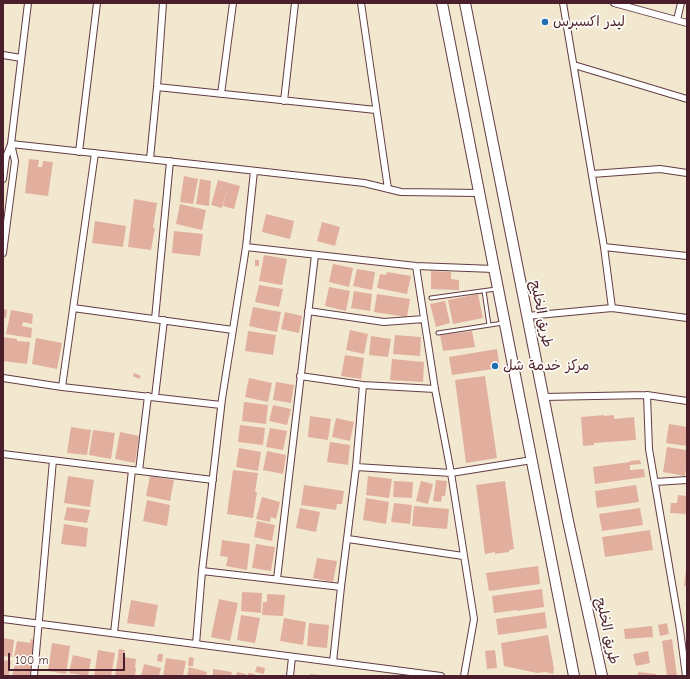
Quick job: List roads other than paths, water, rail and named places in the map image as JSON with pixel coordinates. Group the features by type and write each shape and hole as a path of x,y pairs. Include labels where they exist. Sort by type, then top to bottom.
{"main road":[{"path":"442,3 574,676"},
{"name":"طريق الخليج","path":"465,3 568,521 602,676"}],"street":[{"path":"3,179 6,157 11,144 28,3"},
{"path":"79,152 97,3"},
{"path":"150,159 163,3"},
{"path":"221,94 234,3"},
{"path":"284,101 295,3"},
{"path":"361,3 388,189"},
{"path":"563,3 604,247 612,308"},
{"path":"614,3 687,23"},
{"path":"677,20 681,3"},
{"path":"3,55 21,58"},
{"path":"574,65 687,99"},
{"path":"157,87 376,110"},
{"path":"11,144 364,183 401,192 479,193"},
{"path":"3,253 15,161 11,144"},
{"path":"62,387 95,153"},
{"path":"155,319 170,161"},
{"path":"592,174 660,168 687,173"},
{"path":"196,644 202,571 221,405 246,247 254,171"},
{"path":"246,247 416,266 494,269"},
{"path":"604,247 687,256"},
{"path":"277,579 315,255"},
{"path":"416,266 474,619 464,676"},
{"path":"73,308 233,330"},
{"path":"527,316 612,308 687,318"},
{"path":"308,312 384,322 424,319"},
{"path":"139,470 164,320"},
{"path":"300,376 363,385 435,389"},
{"path":"3,378 62,387 221,405"},
{"path":"334,662 341,587 356,467 363,385"},
{"path":"647,395 648,449 680,630 686,676"},
{"path":"543,397 647,395 687,401"},
{"path":"3,454 213,480"},
{"path":"34,676 53,460"},
{"path":"356,467 450,473 532,460"},
{"path":"114,633 132,470"},
{"path":"655,482 687,480"},
{"path":"348,539 463,556"},
{"path":"202,571 341,587"},
{"path":"3,619 441,676"},
{"path":"680,630 687,630"},
{"path":"290,676 292,657"}],"lane":[{"path":"431,298 498,289"},
{"path":"484,291 489,325"},
{"path":"438,333 505,323"}],"place":[{"name":"ليدر اكسبرس","path":"545,22"},
{"name":"مركز خدمة شل","path":"495,366"}]}
